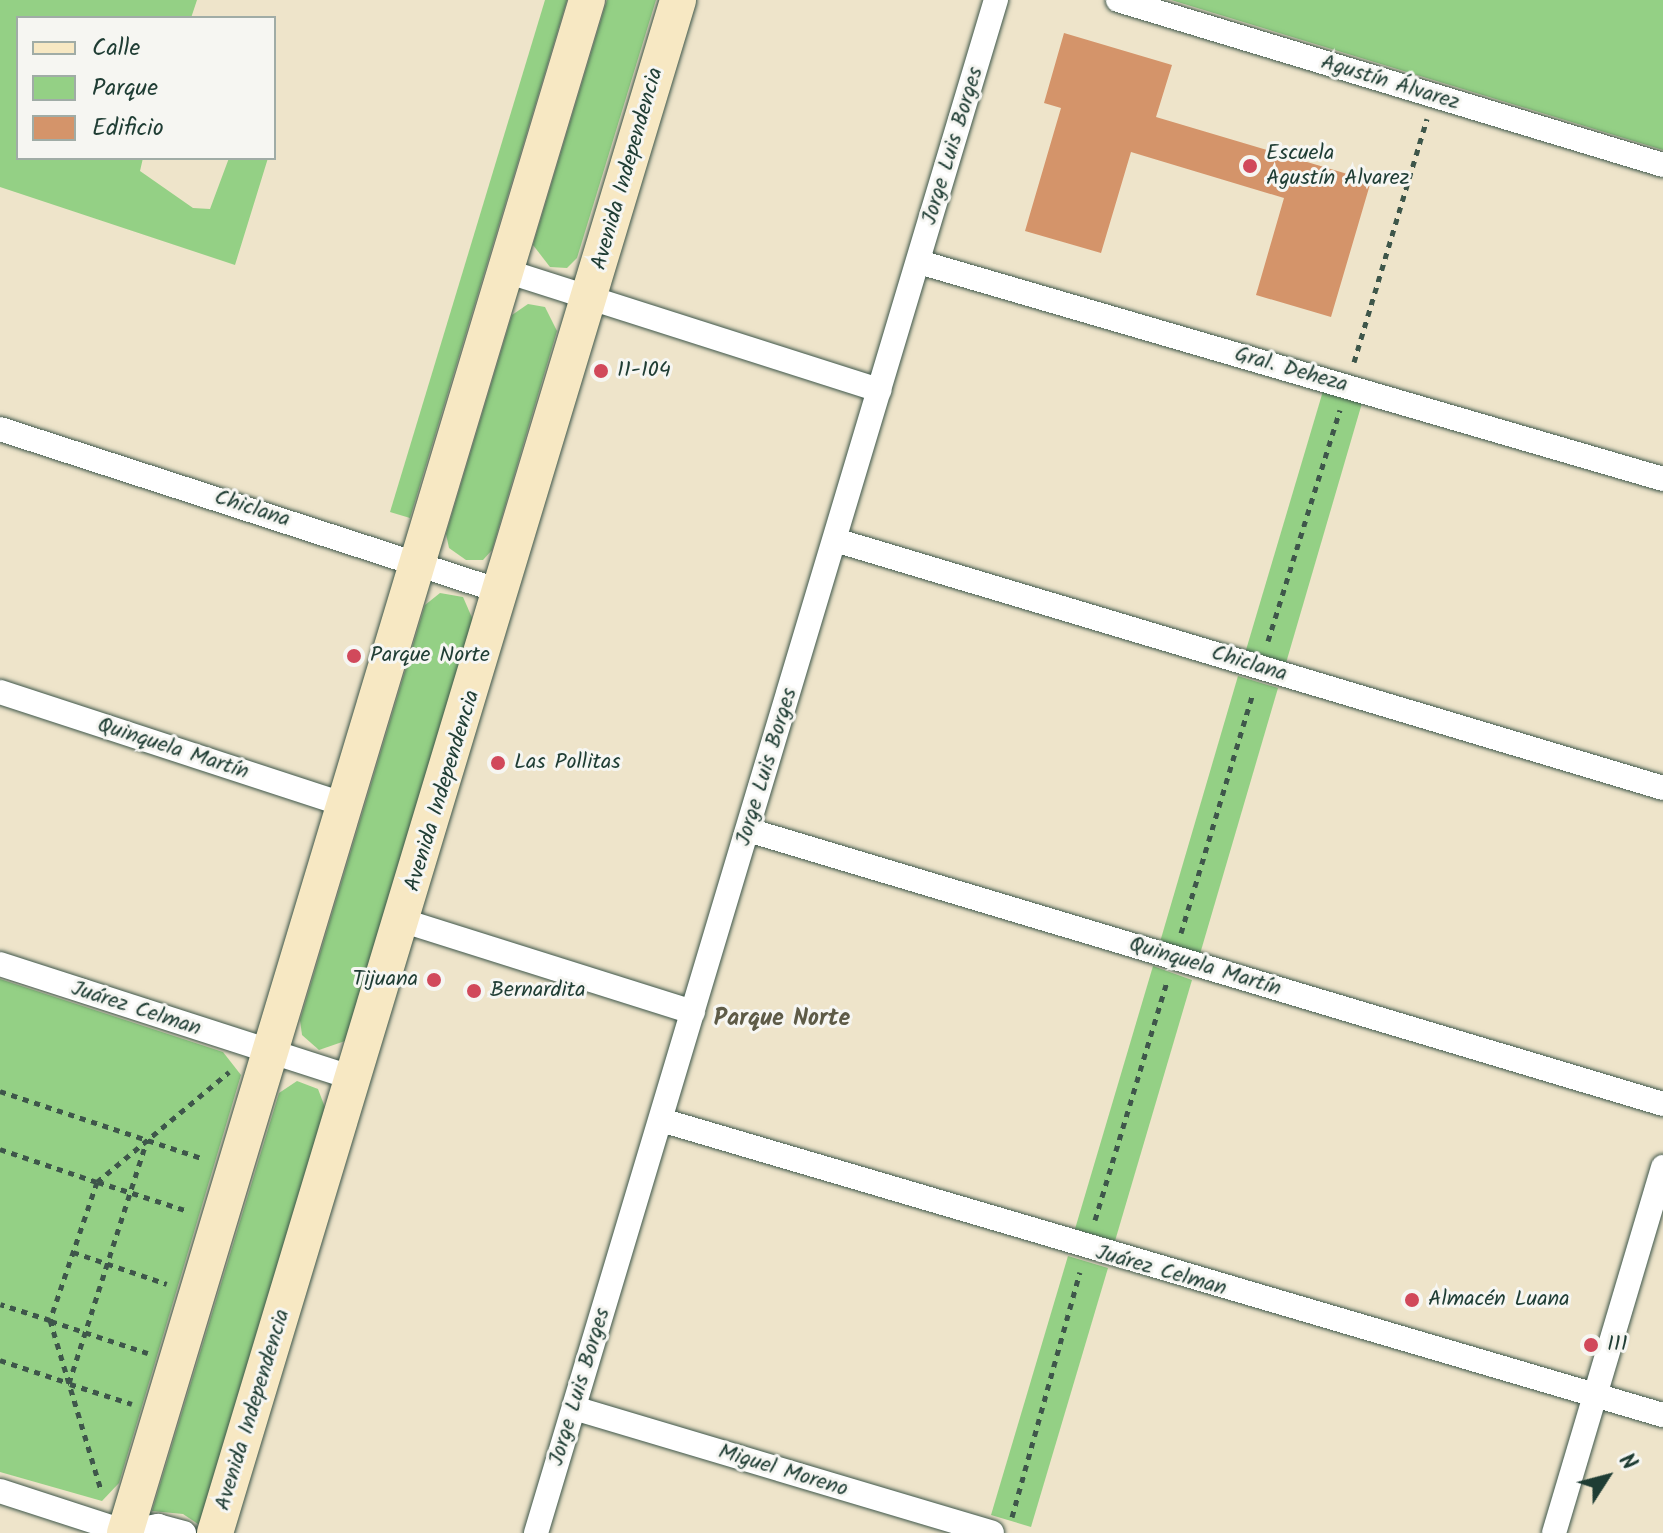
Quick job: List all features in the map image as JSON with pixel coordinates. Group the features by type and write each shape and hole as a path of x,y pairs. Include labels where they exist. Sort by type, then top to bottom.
{"main road":[{"path":"126,1532 273,1055 417,561 587,0"},
{"name":"Avenida Independencia","path":"215,1533 404,921 678,0"}],"street":[{"name":"Jorge Luis Borges","path":"536,1533 996,0"},
{"name":"Agustín Álvarez","path":"1118,0 1663,165"},
{"name":"Gral. Deheza","path":"919,262 1663,479"},
{"path":"506,271 880,390"},
{"name":"Chiclana","path":"0,429 417,561 503,592"},
{"name":"Chiclana","path":"835,540 1663,788"},
{"name":"Quinquela Martín","path":"0,692 346,805"},
{"name":"Quinquela Martín","path":"748,830 1663,1104"},
{"path":"404,921 693,1012"},
{"name":"Juárez Celman","path":"0,964 273,1055 354,1078"},
{"name":"Juárez Celman","path":"661,1120 1087,1249 1663,1415"},
{"path":"1554,1533 1663,1167"},
{"name":"Miguel Moreno","path":"574,1408 992,1533"},
{"path":"0,1491 126,1532 158,1526 184,1533"}],"path":[{"path":"1008,1533 1087,1249 1433,97"},
{"path":"101,1490 50,1320 97,1182 230,1071"},
{"path":"0,1091 209,1161"},
{"path":"69,1383 147,1140"},
{"path":"0,1149 193,1212"},
{"path":"73,1252 171,1285"},
{"path":"0,1304 150,1354"},
{"path":"0,1360 134,1405"}],"green space":[{"path":"0,0 197,0 192,16 16,16 16,160 143,160 140,171 193,208 210,209 228,160 267,160 235,265 0,187"},
{"path":"545,0 567,0 410,518 390,512"},
{"path":"607,0 656,0 577,258 567,268 550,267 533,245"},
{"path":"1171,0 1663,0 1663,150"},
{"path":"528,304 545,307 557,331 492,550 483,560 466,560 449,548 446,534 512,315"},
{"path":"1323,391 1362,403 1286,663 1246,650"},
{"path":"440,593 463,597 473,620 345,1041 319,1050 302,1035 300,1020 425,605"},
{"path":"1238,676 1278,688 1200,954 1160,942"},
{"path":"1153,966 1192,980 1115,1241 1075,1229"},
{"path":"0,979 223,1052 241,1075 119,1483 102,1501 0,1472"},
{"path":"297,1081 318,1089 326,1110 201,1526 183,1514 152,1511 279,1093"},
{"path":"1068,1256 1108,1268 1031,1527 991,1515"}],"building":[{"name":"Escuela Agustín Alvarez","path":"1064,33 1172,65 1156,117 1371,181 1331,317 1256,295 1284,198 1131,152 1101,253 1025,231 1061,108 1044,103"}],"place":[{"name":"Escuela Agustín Alvarez","path":"1250,166"},
{"name":"11-104","path":"601,371"},
{"name":"Parque Norte","path":"354,656"},
{"name":"Las Pollitas","path":"498,763"},
{"name":"Tijuana","path":"434,980"},
{"name":"Bernardita","path":"474,991"},
{"name":"Almacén Luana","path":"1412,1300"},
{"name":"I11","path":"1591,1345"}],"district":[{"name":"Parque Norte","path":"782,1019"}]}
